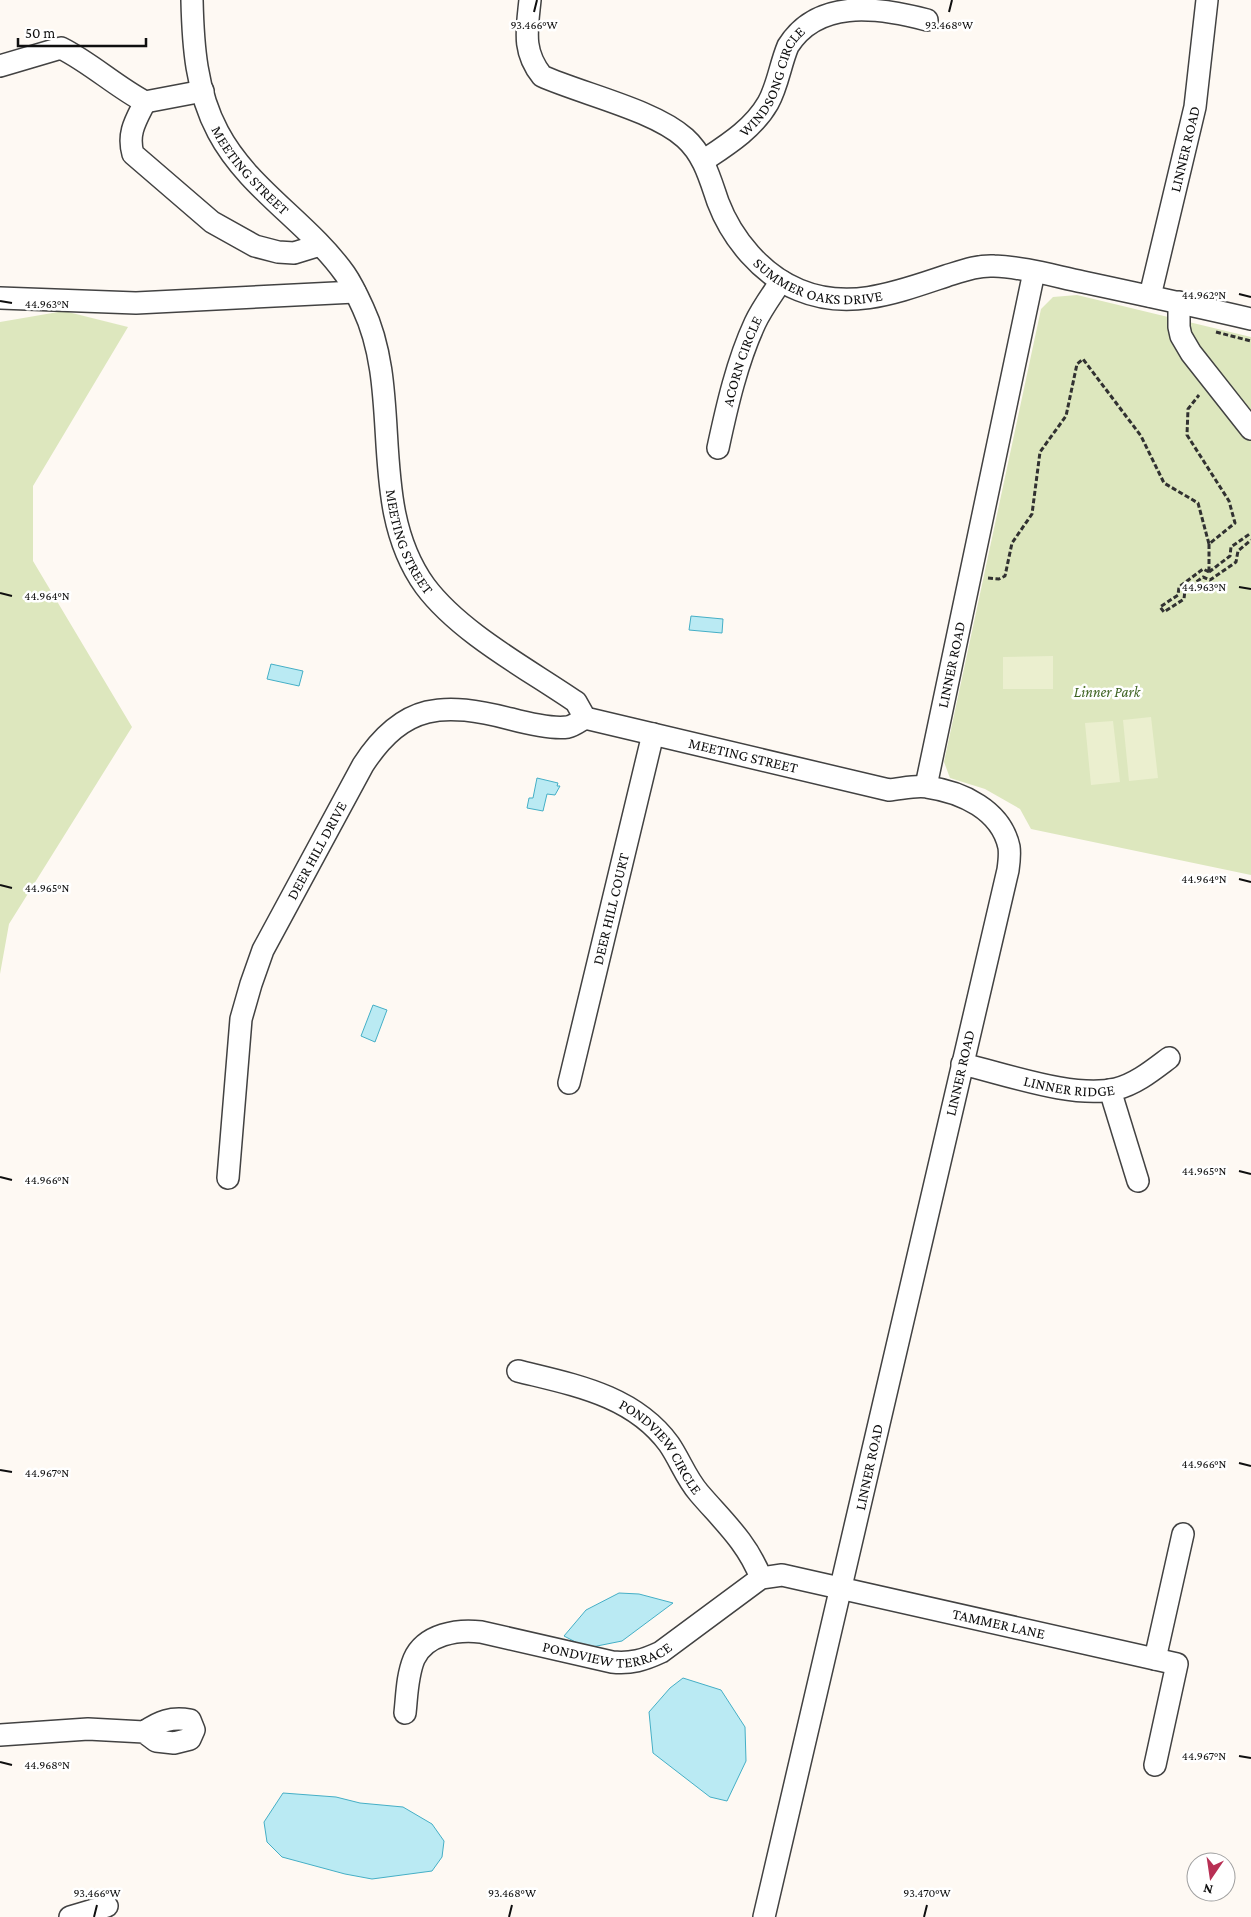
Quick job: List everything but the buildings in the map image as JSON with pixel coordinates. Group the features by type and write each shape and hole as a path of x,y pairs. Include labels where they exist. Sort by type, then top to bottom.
{"street":[{"name":"MEETING STREET","path":"192,0 195,64 218,132 238,162 320,245 346,275 378,344 383,382 390,489 396,523 408,556 425,585 447,612 576,702 585,718 889,790 926,786"},
{"name":"SUMMER OAKS DRIVE","path":"530,0 527,49 532,64 542,76 667,124 686,138 703,161 719,204 733,232 753,259 781,281 800,290 823,297 853,300 873,298 970,269 993,266 1034,272 1251,319"},
{"name":"LINNER ROAD","path":"1150,296 1195,107 1207,0"},
{"name":"WINDSONG CIRCLE","path":"703,161 751,126 768,104 778,82 788,48 798,28 812,13 829,5 850,2 870,5 926,20"},
{"path":"0,66 61,48 85,59 118,88 144,102 203,91"},
{"path":"144,102 131,130 130,144 133,154 212,222 254,246 278,252 294,253 320,245"},
{"name":"LINNER ROAD","path":"764,1917 843,1589 902,1319 1008,870 1009,847 998,821 978,804 926,786 1034,272"},
{"name":"ACORN CIRCLE","path":"718,448 728,403 755,322 781,281"},
{"path":"0,298 136,303 355,292"},
{"path":"1179,302 1178,326 1181,336 1191,353 1251,429"},
{"name":"DEER HILL DRIVE","path":"228,1178 241,1019 250,984 263,950 363,765 378,742 405,721 420,714 447,708 474,710 529,724 568,727 585,718"},
{"name":"DEER HILL COURT","path":"569,1083 653,734"},
{"name":"LINNER RIDGE","path":"962,1064 1064,1088 1090,1092 1110,1090 1142,1077 1169,1058"},
{"path":"1110,1090 1138,1181"},
{"name":"PONDVIEW CIRCLE","path":"518,1371 596,1391 613,1398 644,1419 668,1444 697,1491 742,1540 761,1578"},
{"path":"1155,1659 1183,1534"},
{"path":"761,1578 782,1575 843,1589"},
{"name":"PONDVIEW TERRACE","path":"405,1713 409,1678 415,1658 427,1644 444,1634 462,1630 481,1632 628,1664 646,1660 661,1652 761,1578"},
{"name":"TAMMER LANE","path":"843,1589 1177,1664 1155,1765"},
{"path":"0,1735 88,1729 144,1732"},
{"path":"70,1917 107,1906"}],"path":[{"path":"1213,332 1251,341"},
{"path":"970,575 999,579 1006,576 1012,543 1032,514 1040,452 1066,416 1077,364 1083,359 1091,366 1141,436 1164,483 1198,503 1209,544 1209,572"},
{"path":"1199,395 1188,409 1187,435 1229,501 1235,523 1209,544"},
{"path":"1209,572 1230,556 1231,547 1251,533"},
{"path":"1209,572 1203,569 1179,587 1178,595 1160,607 1164,612 1184,599 1184,590 1203,577 1210,580 1236,562 1238,551 1251,540"}],"green space":[{"name":"Linner Park","path":"1077,295 1251,337 1251,875 1031,829 1020,809 985,789 950,778 944,762 1041,309 1053,297"},
{"path":"64,311 128,327 33,486 33,561 132,727 9,924 0,974 0,322"},
{"path":"1053,656 1053,689 1003,689 1003,657"},
{"path":"1151,717 1158,778 1129,781 1123,720"},
{"path":"1113,721 1120,782 1091,785 1085,723"}],"water":[{"path":"691,616 723,619 722,633 689,630"},
{"path":"271,664 303,671 299,686 267,679"},
{"path":"537,778 558,783 557,786 560,786 555,795 547,794 543,811 527,808 529,798 533,798"},
{"path":"373,1005 387,1010 375,1042 361,1036"},
{"path":"619,1593 639,1594 673,1603 622,1641 587,1648 564,1636 586,1610"},
{"path":"683,1678 721,1690 745,1727 746,1761 727,1801 710,1797 653,1753 649,1712 670,1688"},
{"path":"283,1793 336,1797 360,1803 403,1807 432,1824 444,1841 442,1857 432,1871 372,1879 345,1874 282,1857 267,1842 264,1822"}]}
